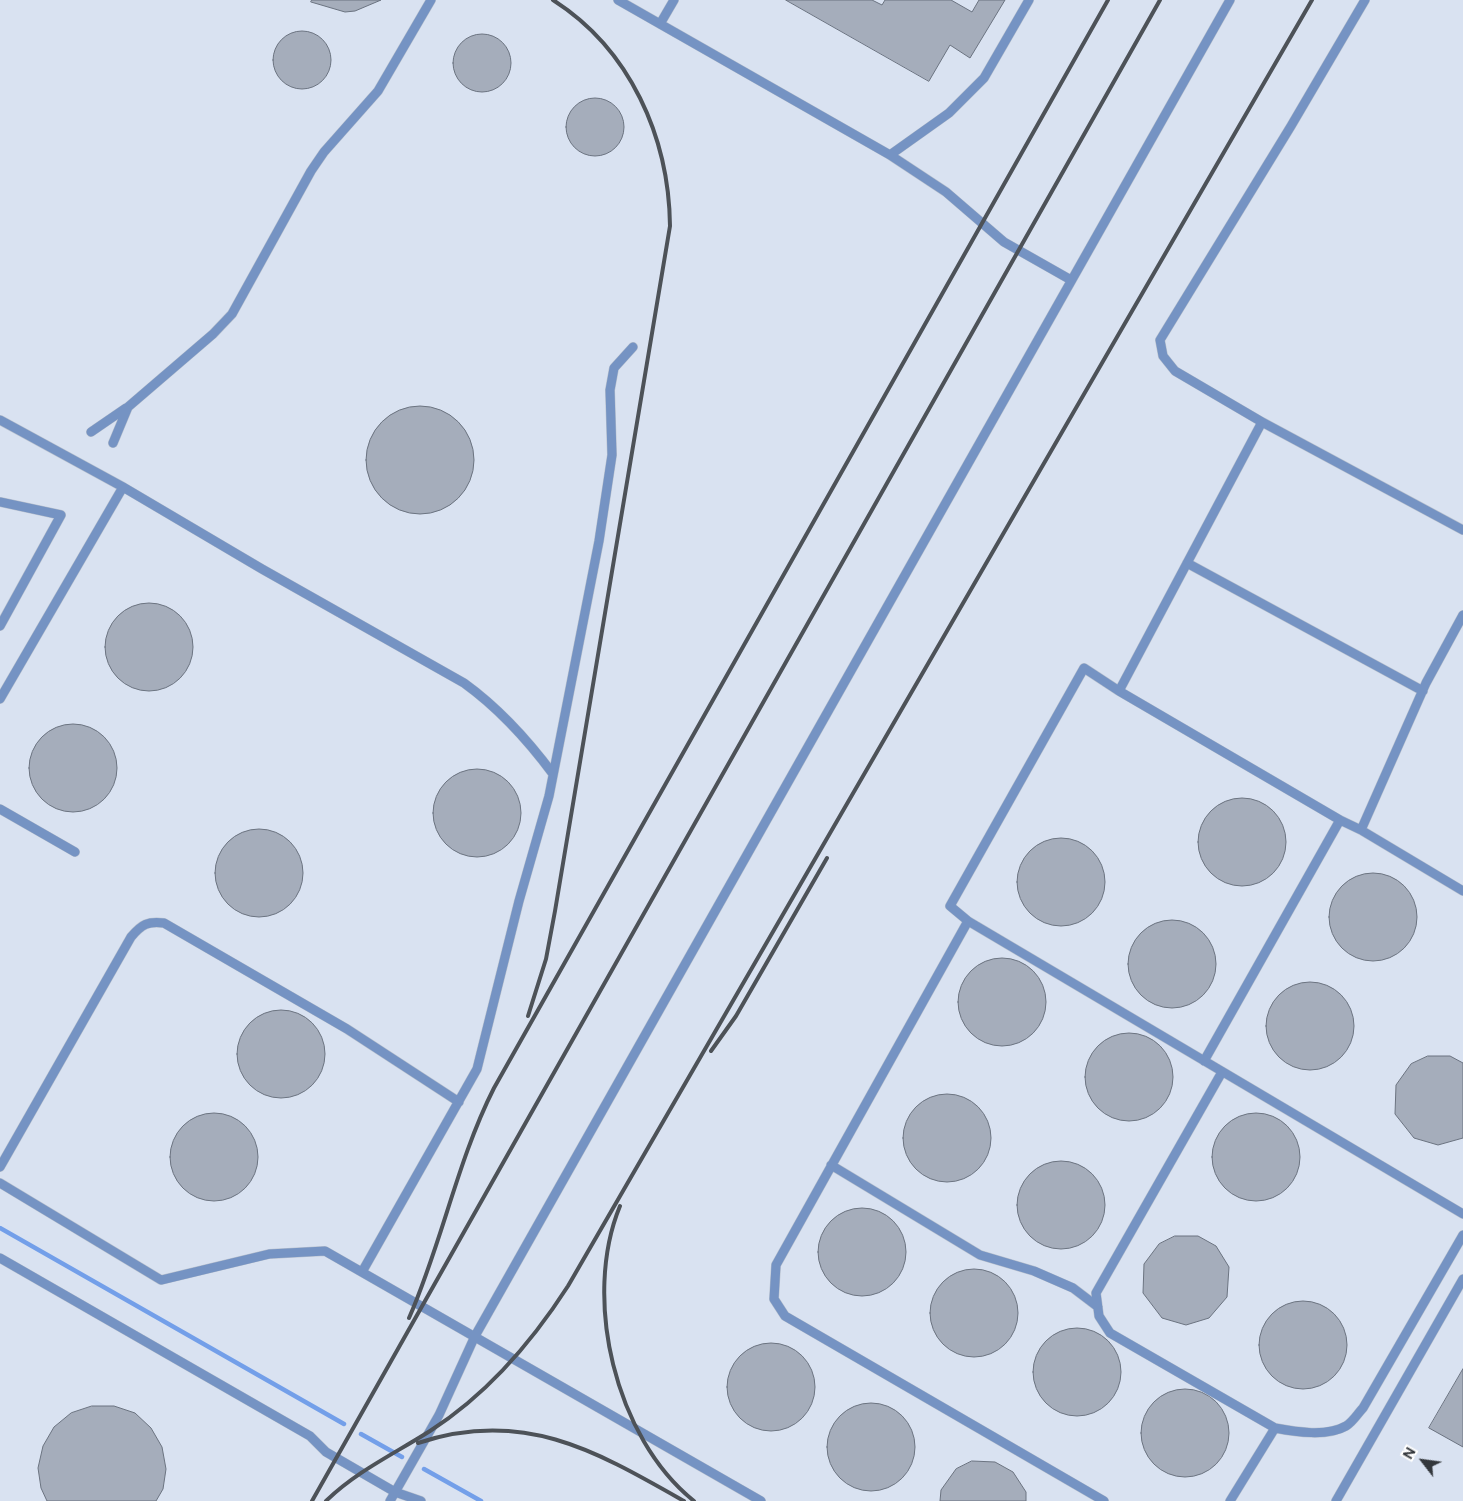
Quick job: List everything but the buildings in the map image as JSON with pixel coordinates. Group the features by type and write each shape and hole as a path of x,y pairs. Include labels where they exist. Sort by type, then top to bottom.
{"lane":[{"path":"91,432 128,407 213,334 232,314 310,171 324,152 378,92 431,0"},
{"path":"618,0 890,155 946,192 1004,242 1071,280"},
{"path":"660,24 674,0"},
{"path":"890,155 949,113 984,78 1029,0"},
{"path":"390,1501 440,1415 475,1336 1230,0"},
{"path":"1365,0 1291,126 1160,340 1162,356 1175,371 1262,422 1463,530"},
{"path":"362,1272 477,1069 553,774 598,541 612,455 610,390 614,368 633,347"},
{"path":"113,443 128,407"},
{"path":"0,420 123,487 262,569 464,683 488,700 514,726 553,774"},
{"path":"1120,691 1262,422"},
{"path":"0,699 123,487"},
{"path":"0,502 61,515 0,626"},
{"path":"1187,563 1423,691"},
{"path":"1361,830 1423,691 1463,615"},
{"path":"1463,891 1120,691 1084,668 950,906 968,921 1463,1214"},
{"path":"0,809 75,852"},
{"path":"1204,1061 1340,820"},
{"path":"968,921 776,1265 774,1300 784,1316 1104,1501"},
{"path":"0,1167 131,937 143,924 148,922 164,923 273,986 347,1030 459,1102"},
{"path":"1222,1072 1096,1293 1098,1316 1110,1333 1275,1428 1294,1432 1330,1431 1347,1425 1363,1408 1463,1235"},
{"path":"831,1165 980,1255 1034,1270 1072,1288 1098,1307"},
{"path":"0,1183 161,1280 269,1254 325,1251 761,1501"},
{"path":"0,1258 310,1436 326,1452 395,1492 421,1501"},
{"path":"1336,1501 1463,1278"},
{"path":"1230,1501 1275,1428"}],"waterway":[{"path":"0,1228 344,1424"},
{"path":"361,1434 402,1457"},
{"path":"424,1469 481,1501"}],"railway":[{"path":"528,1016 546,959 555,911 670,226 668,193 662,160 653,128 640,98 624,70 604,43 580,20 553,0"},
{"path":"409,1318 421,1290 470,1144 494,1088 1108,0"},
{"path":"312,1501 1160,0"},
{"path":"326,1501 350,1481 430,1431 470,1401 507,1366 539,1327 568,1286 1312,0"},
{"path":"711,1051 736,1016 827,858"},
{"path":"620,1206 609,1243 604,1282 606,1323 613,1364 626,1404 644,1441 667,1474 694,1501"},
{"path":"418,1443 456,1433 491,1430 525,1433 557,1440 589,1451 684,1501"}]}
